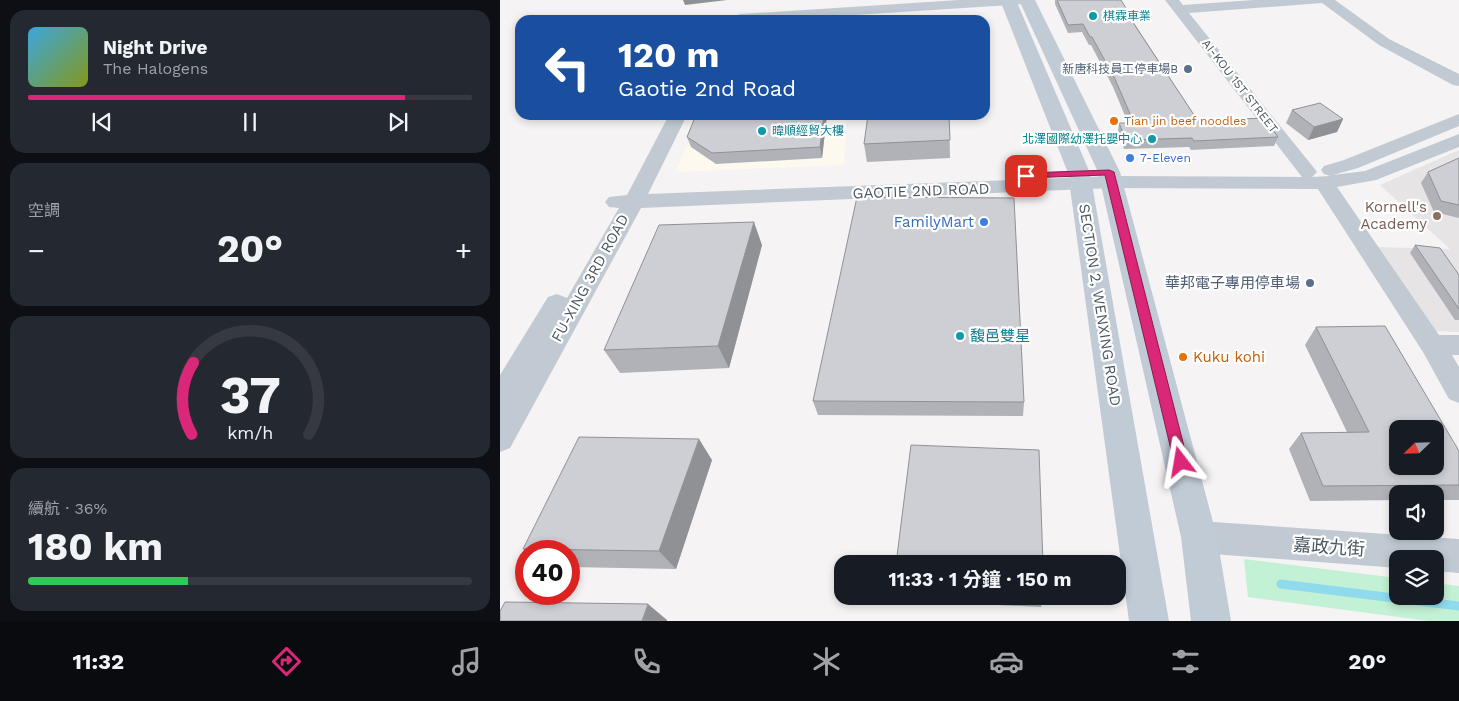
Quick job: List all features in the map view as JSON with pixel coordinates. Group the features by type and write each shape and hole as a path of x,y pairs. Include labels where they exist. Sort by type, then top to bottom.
{"street":[{"path":"738,15 752,10 931,0"},
{"path":"787,15 1017,0 1111,177 1199,537 1211,621"},
{"name":"SECTION 2, WENXING ROAD","path":"1017,0 1080,179 1149,621"},
{"path":"1176,4 1318,0"},
{"path":"1326,0 1384,42 1459,81"},
{"path":"1339,0 1395,41 1459,72"},
{"name":"AI-KOU 1ST STREET","path":"1176,4 1315,177 1432,345 1459,391"},
{"name":"GAOTIE 2ND ROAD","path":"1315,177 1459,119"},
{"name":"FU-XING 3RD ROAD","path":"500,439 628,196 659,120"},
{"name":"FU-XING 3RD ROAD","path":"500,400 675,120"},
{"name":"GAOTIE 2ND ROAD","path":"628,196 1111,177 1369,176 1459,140"},
{"path":"1432,345 1459,345"},
{"name":"嘉政九街","path":"1199,537 1459,556"}],"shaded area":[{"name":"暐順經貿大樓","path":"697,120 847,120 844,165 676,172"},
{"name":"Kornell's Academy","path":"1459,150 1459,332 1431,331 1374,247 1450,249 1380,185"}],"green space":[{"path":"1244,559 1389,577 1389,605 1444,605 1444,584 1459,586 1459,621 1429,621 1248,597"}],"building":[{"path":"1057,0 1121,0 1134,21 1132,21 1198,121 1264,118 1278,137 1194,141 1192,138 1126,140 1119,123 1134,123 1115,79 1083,24 1068,25"},
{"path":"1320,103 1343,119 1314,127 1292,110"},
{"name":"暐順經貿大樓","path":"694,120 823,120 820,147 712,153 687,137"},
{"path":"867,120 949,120 950,140 864,144"},
{"path":"1459,158 1459,205 1441,201 1428,172"},
{"path":"857,197 1014,198 1024,402 813,401"},
{"path":"754,222 718,346 604,350 659,225"},
{"path":"1415,245 1440,248 1459,275 1459,309"},
{"path":"1385,326 1441,420 1389,420 1389,475 1444,475 1444,426 1459,451 1459,485 1323,486 1301,433 1369,432 1316,327"},
{"path":"579,437 699,439 659,551 580,550 580,540 528,540"},
{"path":"911,445 1039,450 1043,555 897,555"},
{"path":"505,602 515,602 515,605 648,604 642,621 500,621 500,611"}],"waterway":[{"path":"1281,584 1459,606"}],"place":[{"name":"棋霖車業","path":"1093,16"},
{"name":"新唐科技員工停車場B","path":"1188,69"},
{"name":"Tian jin beef noodles","path":"1114,121"},
{"name":"暐順經貿大樓","path":"762,131"},
{"name":"北澤國際幼澤托嬰中心","path":"1152,139"},
{"name":"7-Eleven","path":"1130,158"},
{"name":"Kornell's Academy","path":"1437,216"},
{"name":"FamilyMart","path":"984,222"},
{"name":"華邦電子專用停車場","path":"1310,283"},
{"name":"馥邑雙星","path":"960,336"},
{"name":"Kuku kohi","path":"1183,357"}],"route":[{"path":"1026,176 1109,172 1181,462"}]}
